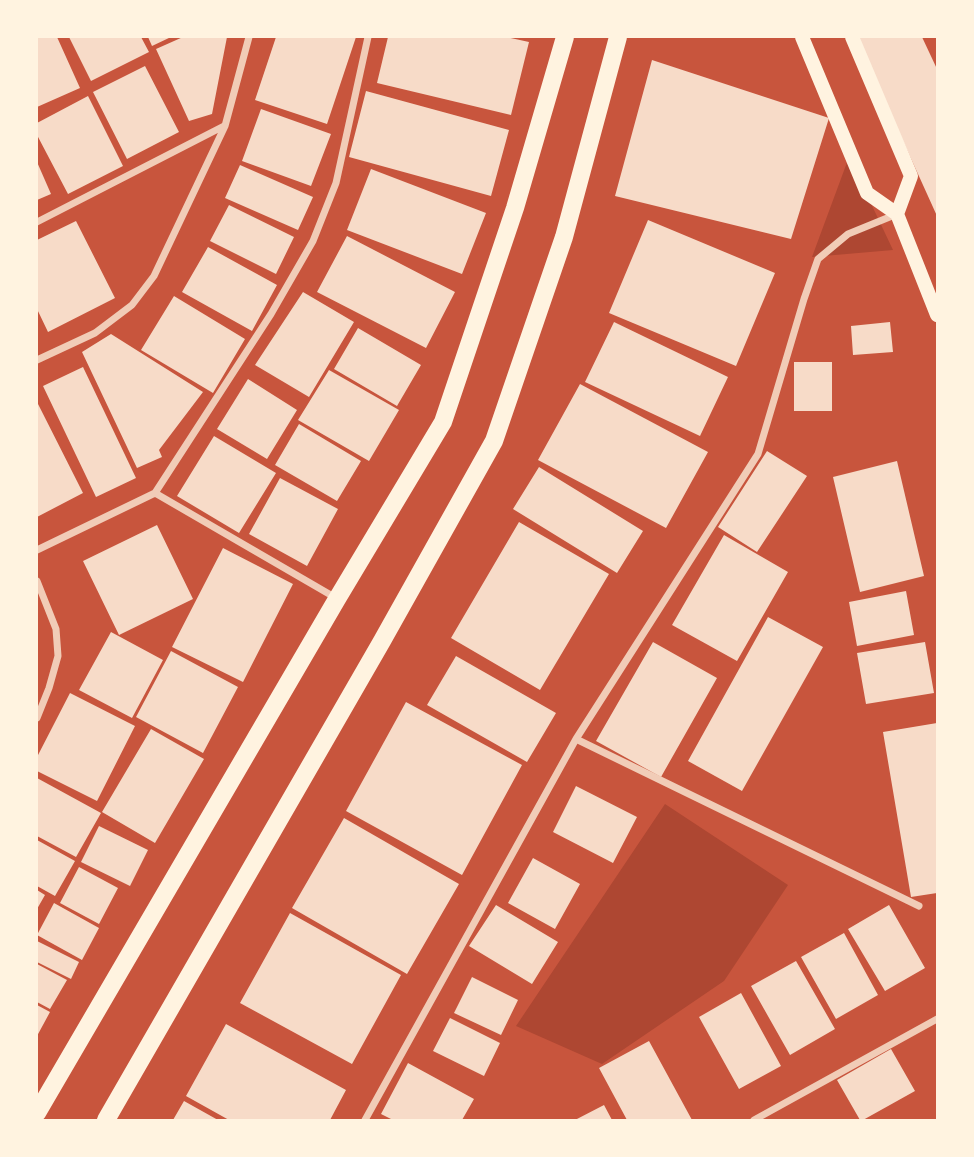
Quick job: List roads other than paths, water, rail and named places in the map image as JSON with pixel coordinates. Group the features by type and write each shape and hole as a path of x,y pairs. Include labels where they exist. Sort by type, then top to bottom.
{"main road":[{"path":"37,1113 443,422 515,208 565,37"},
{"path":"106,1120 494,441 564,237 618,37"},
{"path":"802,37 867,193 897,215 937,315"},
{"path":"852,37 911,176 897,215"}],"street":[{"path":"37,360 95,333 132,304 154,276 225,125 249,37"},
{"path":"37,550 155,493 271,314 313,241 336,183 368,37"},
{"path":"37,222 225,125"},
{"path":"365,1120 576,739 758,454 818,259 848,234 897,215"},
{"path":"155,493 337,599"},
{"path":"37,581 57,629 58,656 37,718"},
{"path":"576,739 919,906"},
{"path":"754,1120 937,1019"}]}
